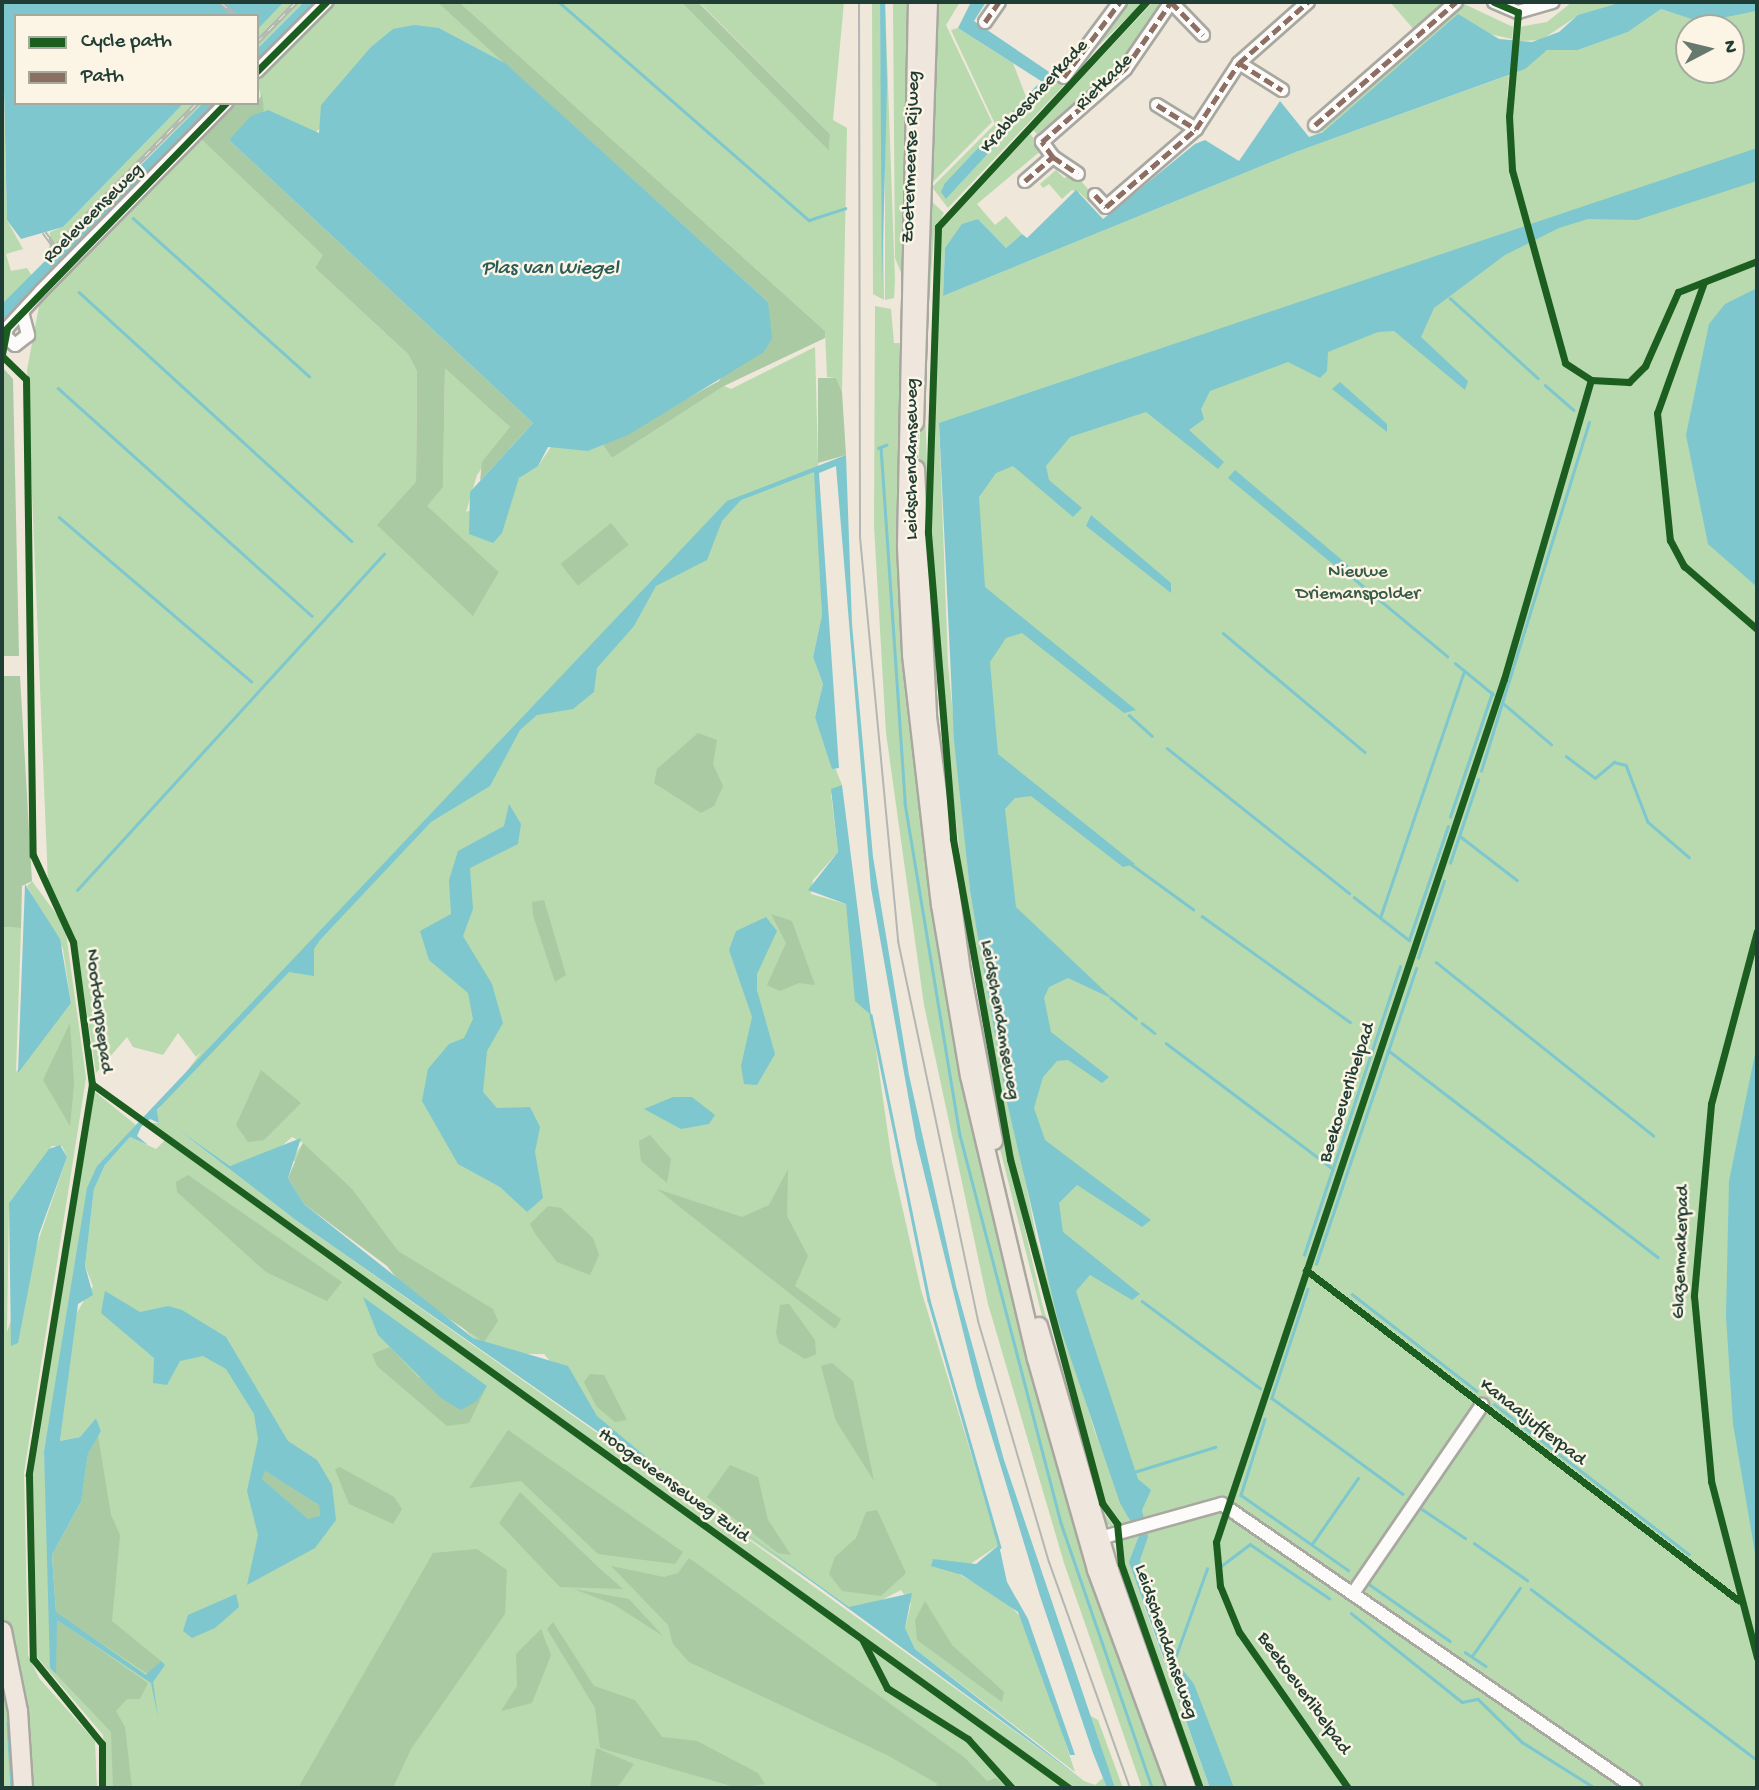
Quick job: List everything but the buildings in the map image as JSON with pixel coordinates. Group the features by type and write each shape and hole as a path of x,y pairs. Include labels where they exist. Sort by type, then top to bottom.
{"highway":[{"path":"2,1631 18,1711 23,1788"}],"main road":[{"name":"Zoetermeerse Rijweg","path":"913,310 917,2"},
{"name":"Zoetermeerse Rijweg","path":"913,310 929,2"},
{"name":"Leidschendamseweg","path":"913,310 911,655 940,905 1004,1232 1094,1539 1175,1788"},
{"name":"Leidschendamseweg","path":"1094,1539 1187,1788"}],"street":[{"path":"259,69 326,2"},
{"path":"985,22 999,2"},
{"name":"Krabbescheerkade","path":"1064,77 1120,2"},
{"name":"Rietkade","path":"1053,157 1042,142 1125,69 1171,2 1203,35"},
{"path":"1095,195 1106,207 1196,129 1240,63 1308,2"},
{"path":"1315,125 1456,2"},
{"path":"1494,2 1518,12 1553,2"},
{"path":"1240,63 1282,90"},
{"name":"Roeleveenseweg","path":"22,312 224,105"},
{"path":"1157,105 1196,129"},
{"path":"1025,181 1053,157 1078,174"},
{"path":"1353,1592 1482,1405"},
{"path":"1094,1539 1222,1504 1635,1788"}],"green space":[{"path":"284,2 304,2 259,47 259,28"},
{"path":"333,2 437,2 505,63 439,28 393,29 321,105 323,125 314,134 264,111 259,77"},
{"path":"437,2 459,2 825,331 825,338 724,386 612,458 603,445 719,381 768,302"},
{"path":"459,2 681,2 829,151 830,134 700,3 844,2 833,120 847,128 842,392 836,378 827,377 825,331"},
{"path":"681,2 698,2 830,134 829,151"},
{"path":"872,2 880,2 884,300 873,294"},
{"path":"885,2 895,281 894,298 885,300"},
{"path":"893,2 913,2 904,280 895,258"},
{"path":"932,2 960,2 946,25 992,122 929,186 928,197"},
{"path":"1125,2 1143,2 1067,77"},
{"path":"1153,2 1164,2 1122,67 1041,138 1033,130"},
{"path":"1390,2 1451,2 1416,32"},
{"path":"1460,2 1513,27 1512,39 1481,32 1458,15 1323,132 1318,126"},
{"path":"1572,2 1622,2 1579,15 1541,40 1518,41 1519,27 1547,22"},
{"name":"Nieuwe Driemanspolder","path":"1661,9 1678,14 1675,14 1675,84 1745,84 1745,14 1740,14 1757,11 1757,1788 1220,1788 1141,1598 1210,1788 1203,1788 1124,1563 1121,1527 1106,1507 1079,1417 1013,1158 967,916 939,673 931,532 939,232 1030,134 1043,149 977,204 995,225 1006,216 1022,234 1006,248 978,219 945,248 943,296 1296,152 1509,75 1507,98 1513,96 1515,73 1537,55 1552,48 1578,50 1628,32","holes":["939,423 1041,1210 1098,1442 1037,1241 970,891 948,664"]},
{"path":"2,19 7,220 23,249 6,254 11,271 27,268 32,276 2,304"},
{"path":"958,28 1013,63 1026,97 945,183 946,199 1058,78 1066,83 948,208 932,187 995,124 951,30"},
{"path":"262,94 264,111 229,140 533,423 480,481 482,462 510,427 445,368 443,487 427,506 499,572 473,616 377,525 416,482 417,371 408,354 315,268 323,255 200,138 232,105 259,105"},
{"path":"182,105 201,105 49,254 50,232 63,227"},
{"path":"200,138 324,255 315,268 408,354 417,371 416,482 426,506 443,487 445,367 510,427 477,475 466,512 508,497 524,470 538,466 553,444 588,451 603,445 612,458 724,386 731,389 815,347 822,615 813,657 823,684 815,717 842,785 831,794 838,852 813,880 811,894 846,904 855,975 871,1015 892,1162 921,1290 999,1545 964,1568 933,1559 1004,1600 1026,1622 1075,1772 915,1649 905,1628 911,1604 901,1590 872,1605 849,1607 720,1519 1084,1781 1095,1785 1103,1778 1107,1788 106,1788 103,1735 37,1657 33,1475 94,1091 136,1125 97,1166 44,1450 55,1674 88,1454 101,1431 96,1418 80,1437 60,1441 76,1314 93,1286 85,1266 94,1189 105,1165 130,1137 156,1149 165,1140 146,1123 159,1123 157,1111 202,1051 196,1057 178,1033 163,1055 133,1047 127,1037 96,1073 76,940 48,883 27,370 40,301","holes":["427,507 499,572 474,614","177,1129 230,1166 274,1153 292,1137 303,1143 292,1159 473,1338 515,1354 544,1354 597,1417 705,1509 297,1221"]},
{"path":"1056,170 1064,178 1075,174 1094,196 1090,203 1080,193 1072,190 1062,199 1049,184 1043,188 1040,184"},
{"path":"928,198 944,213 934,232 929,304 926,303"},
{"path":"875,306 891,309 894,343 904,343 901,437 995,1221 1173,1788 1142,1788 1064,1563 988,1304 924,1005 886,733 874,526"},
{"path":"2,367 13,379 19,656 2,656"},
{"path":"924,373 934,677 961,914 992,1087 1042,1303 1100,1508 1115,1528 1104,1523 1072,1435 997,1137 938,784 918,467"},
{"path":"818,378 836,378 842,392 846,455 818,463"},
{"path":"611,523 629,545 578,586 560,564"},
{"path":"2,676 20,676 32,881 22,886 21,928 2,927"},
{"path":"698,733 717,740 713,764 723,786 714,806 701,813 654,783 657,769"},
{"path":"32,881 65,926 86,1078 24,1473 28,1655 39,1678 95,1741 97,1788 34,1788 2,1613 2,927 21,928 16,1072 71,1003 63,949 27,886","holes":["52,1146 62,1146 67,1157 7,1332 9,1203"]},
{"path":"544,900 566,975 555,982 533,915 532,902"},
{"path":"771,914 792,921 815,985 799,983 780,991 767,985 786,943"},
{"path":"70,1023 74,1084 70,1126 43,1080"},
{"path":"261,1070 301,1103 264,1140 248,1142 236,1125"},
{"path":"650,1135 671,1159 667,1183 641,1161 639,1141"},
{"path":"303,1143 352,1189 398,1251 493,1309 498,1321 484,1342 407,1291 387,1266 304,1204 288,1178"},
{"path":"788,1169 787,1216 808,1256 795,1286 841,1319 835,1329 657,1189 742,1217 769,1205"},
{"path":"188,1175 342,1282 327,1301 266,1272 177,1192 176,1182"},
{"path":"548,1206 561,1208 593,1238 599,1255 590,1275 557,1262 536,1235 530,1224"},
{"path":"789,1304 815,1340 816,1354 805,1359 779,1343 776,1333 780,1305"},
{"path":"390,1347 418,1377 477,1401 487,1386 469,1423 447,1426 377,1366 372,1354"},
{"path":"832,1363 853,1381 874,1481 836,1421 821,1366"},
{"path":"590,1374 604,1375 627,1420 615,1422 596,1406 584,1382"},
{"path":"508,1430 683,1552 675,1564 598,1554 521,1481 469,1488"},
{"path":"98,1436 111,1515 120,1535 112,1621 161,1661 149,1675 56,1613 52,1555 81,1502 88,1454"},
{"path":"730,1465 758,1477 768,1520 791,1555 778,1553 707,1497"},
{"path":"340,1467 394,1497 402,1509 393,1524 349,1504 335,1469"},
{"path":"265,1471 319,1505 320,1517 308,1519 262,1479"},
{"path":"520,1492 623,1589 560,1587 499,1523"},
{"path":"877,1510 906,1573 881,1596 842,1591 829,1574 835,1557 856,1538 866,1512"},
{"path":"477,1549 507,1570 505,1614 411,1749 393,1788 298,1788 433,1553"},
{"path":"689,1558 965,1758 987,1781 996,1778 1007,1788 931,1788 938,1784 887,1755 689,1662 673,1644 668,1625 611,1566 664,1577 678,1573"},
{"path":"574,1589 629,1599 663,1636 613,1604"},
{"path":"925,1601 952,1645 1004,1692 1002,1702 917,1640 915,1620"},
{"path":"56,1619 148,1683 140,1699 127,1699 116,1711 125,1727 132,1788 113,1788 111,1732 56,1674"},
{"path":"553,1622 594,1686 635,1700 662,1737 697,1741 758,1773 765,1784 738,1788 600,1748 595,1708 547,1629"},
{"path":"541,1629 551,1655 532,1703 501,1711 517,1686 516,1654"},
{"path":"2,1648 20,1788 2,1788"},
{"path":"1087,1714 1098,1720 1123,1788 1115,1788"},
{"path":"596,1748 634,1764 617,1788 590,1788"}],"water":[{"path":"2,2 284,2 259,28 259,14 14,14 14,105 182,105 63,227 21,239 7,220"},
{"path":"304,2 316,2 259,60 259,47"},
{"path":"880,2 885,2 887,85 882,287"},
{"path":"971,2 986,2 974,21 1058,78 946,199 941,192 945,183 1041,81 958,28"},
{"path":"1622,2 1757,2 1757,11 1742,14 1676,14 1661,9 1628,32 1578,50 1547,50 1525,69 1296,152 943,296 945,248 962,224 978,219 1006,248 1022,234 1027,238 1076,190 1103,219 1195,144 1205,140 1239,161 1280,101 1309,137 1323,132 1458,14 1499,39 1532,42 1559,32 1578,15"},
{"name":"Plas van Wiegel","path":"414,25 439,28 505,63 768,302 772,338 764,352 628,435 588,451 548,447 538,466 519,478 502,533 493,543 469,534 470,492 533,423 229,140 251,116 268,110 319,133 321,105 371,47 393,29"},
{"path":"201,105 215,105 2,321 2,304"},
{"path":"1757,148 1757,181 1637,220 1588,219 1559,228 1505,255 1434,308 1421,337 1468,381 1465,390 1394,331 1378,332 1328,352 1327,371 1320,378 1288,362 1210,391 1201,409 1204,419 1189,430 1224,462 1218,469 1146,412 1070,437 1046,466 1049,480 1082,508 1073,517 1013,466 996,473 979,497 985,587 1136,710 1124,713 1022,633 1006,638 990,662 998,754 1135,864 1123,867 1031,796 1015,798 1005,809 1016,907 1113,999 1068,978 1049,987 1044,998 1051,1032 1109,1077 1102,1083 1068,1060 1057,1061 1043,1077 1034,1108 1045,1140 1151,1220 1142,1227 1077,1185 1059,1203 1063,1232 1140,1294 1132,1300 1090,1275 1076,1291 1138,1479 1151,1490 1142,1510 1148,1537 1140,1560 1171,1655 1194,1684 1234,1788 1210,1788 1129,1562 1139,1536 1120,1503 1058,1321 1006,1098 970,891 954,740 939,423"},
{"path":"1757,288 1757,587 1708,544 1686,435 1709,324 1725,304"},
{"path":"1340,382 1387,424 1387,432 1332,389"},
{"path":"846,455 852,624 873,857 909,1075 956,1286 1004,1460 1115,1788 1107,1788 1093,1753 1040,1596 977,1388 916,1140 871,888 836,466 819,473 839,768 832,769 815,717 823,684 813,657 822,615 814,472 741,500 722,521 707,560 656,586 634,626 597,668 594,692 573,709 537,715 520,730 490,786 431,822 320,940 314,949 314,976 289,972 157,1110 159,1123 150,1119 141,1127 137,1136 148,1145 130,1137 105,1165 94,1189 85,1266 93,1295 78,1304 60,1441 80,1437 96,1418 101,1431 88,1454 81,1502 52,1555 56,1612 146,1675 161,1661 165,1665 153,1682 158,1717 151,1683 57,1620 56,1674 50,1668 44,1451 87,1188 97,1166 727,501"},
{"path":"1235,470 1355,571 1351,579 1228,478"},
{"path":"1091,515 1171,583 1171,593 1086,526"},
{"path":"842,785 871,1015 855,1001 846,904 808,890 838,852 831,789"},
{"path":"509,804 521,824 518,844 470,868 473,909 463,936 492,984 503,1023 487,1051 483,1092 497,1108 530,1107 540,1127 535,1152 543,1198 527,1212 500,1187 458,1164 422,1101 428,1069 449,1044 464,1038 473,1019 468,993 429,960 420,931 451,914 449,880 458,851 504,826"},
{"path":"25,884 60,939 71,1003 18,1073"},
{"path":"766,917 777,931 757,974 757,990 775,1054 757,1085 744,1084 741,1066 752,1017 729,950 736,931"},
{"path":"1757,1044 1757,1564 1733,1424 1726,1316 1729,1181"},
{"path":"673,1097 692,1097 715,1115 709,1124 681,1129 644,1109"},
{"path":"176,1128 230,1166 301,1138 288,1178 304,1204 473,1338 568,1366 597,1416 707,1508 297,1221"},
{"path":"60,1145 67,1157 39,1234 18,1343 11,1346 9,1203 49,1149"},
{"path":"105,1291 140,1312 168,1306 182,1310 226,1337 288,1441 317,1460 332,1485 336,1520 315,1548 247,1585 258,1535 247,1491 258,1439 254,1414 226,1369 203,1356 180,1361 167,1385 153,1383 154,1358 101,1313","holes":["265,1471 319,1505 320,1516 308,1519 262,1479"]},
{"path":"363,1297 487,1386 477,1401 461,1410 441,1398 378,1335"},
{"path":"722,1516 849,1607 912,1593 905,1628 915,1649 1084,1781"},
{"path":"999,1545 1007,1582 1028,1619 1075,1755 1070,1755 1018,1612 962,1575 931,1566 933,1559 976,1564"},
{"path":"236,1594 239,1607 215,1628 192,1638 183,1631 188,1615"}],"waterway":[{"path":"559,2 809,220 845,208"},
{"path":"133,218 309,376"},
{"path":"79,292 352,541"},
{"path":"1450,298 1538,378"},
{"path":"1545,385 1574,410"},
{"path":"58,388 312,616"},
{"path":"1481,771 1589,422"},
{"path":"878,448 886,445"},
{"path":"881,447 905,803 960,1135 1061,1523 1152,1788"},
{"path":"59,517 251,681"},
{"path":"77,890 384,554"},
{"path":"1352,577 1447,656"},
{"path":"1223,633 1365,752"},
{"path":"1455,663 1493,694"},
{"path":"1380,918 1464,671"},
{"path":"1450,817 1492,693"},
{"path":"1504,704 1551,744"},
{"path":"1129,715 1152,736"},
{"path":"1167,748 1349,893"},
{"path":"1566,756 1595,778 1614,762 1626,765 1648,822 1689,857"},
{"path":"1450,863 1478,780"},
{"path":"1354,897 1409,940 1448,826"},
{"path":"1460,836 1517,880"},
{"path":"1131,864 1193,909"},
{"path":"1418,958 1444,881"},
{"path":"1202,916 1350,1022"},
{"path":"1436,962 1653,1135"},
{"path":"1304,1255 1400,967"},
{"path":"1316,1264 1416,968"},
{"path":"1111,998 1136,1018"},
{"path":"871,1015 929,1300 1000,1547"},
{"path":"1142,1023 1155,1033"},
{"path":"1166,1043 1333,1169"},
{"path":"1388,1050 1658,1257"},
{"path":"1308,1289 1272,1398 1403,1494"},
{"path":"1352,1294 1477,1391"},
{"path":"1142,1301 1260,1388"},
{"path":"1494,1404 1689,1554"},
{"path":"1265,1419 1241,1495 1348,1570"},
{"path":"1134,1472 1215,1447"},
{"path":"1312,1544 1358,1478"},
{"path":"1422,1509 1465,1538"},
{"path":"1474,1543 1527,1580"},
{"path":"1221,1566 1250,1544 1329,1598"},
{"path":"1174,1661 1207,1569"},
{"path":"1369,1584 1450,1641"},
{"path":"1472,1656 1520,1588"},
{"path":"1531,1589 1757,1760"},
{"path":"1351,1613 1462,1702 1478,1699 1522,1742 1595,1788"},
{"path":"1465,1652 1486,1666"},
{"path":"8,1723 12,1788"}],"tram line":[{"path":"859,2 860,537 898,941 978,1321 1049,1562 1130,1788"}],"railway":[{"path":"221,2 233,14"},
{"path":"259,40 296,2"},
{"path":"44,232 55,247 195,105"}],"marked path":[{"path":"985,22 999,2"},
{"path":"1064,77 1120,2"},
{"path":"1171,2 1203,35"},
{"path":"1025,181 1053,157 1042,142 1125,69 1171,2"},
{"path":"1095,195 1106,207 1196,129 1239,63 1308,2"},
{"path":"1315,125 1456,2"},
{"path":"1239,63 1282,90"},
{"path":"1157,105 1196,129"},
{"path":"1053,157 1078,174"}],"cycle path":[{"path":"259,69 326,2"},
{"path":"1146,2 938,227 928,533 953,839 1010,1159 1102,1503 1117,1524 1121,1564 1200,1788"},
{"path":"1494,2 1518,12 1509,116 1512,170 1565,363 1591,380 1629,382 1645,366 1678,292 1757,261"},
{"path":"2,354 7,328 224,105"},
{"path":"1704,282 1657,413 1670,540 1684,566 1757,629"},
{"name":"Nootdorpsepad","path":"2,356 26,379 33,855 73,942 92,1084 29,1475 33,1659 102,1744 102,1788"},
{"name":"Beekoeverlibelpad","path":"1348,1788 1239,1632 1220,1586 1216,1542 1504,679 1591,380"},
{"name":"Glazenmakerpad","path":"1757,931 1711,1104 1694,1296 1711,1481 1757,1658"},
{"name":"Nootdorpsepad","path":"92,1084 1069,1788"},
{"name":"Kanaaljufferpad","path":"1306,1270 1738,1600"},
{"path":"863,1641 887,1688 968,1739 1012,1788"}]}
